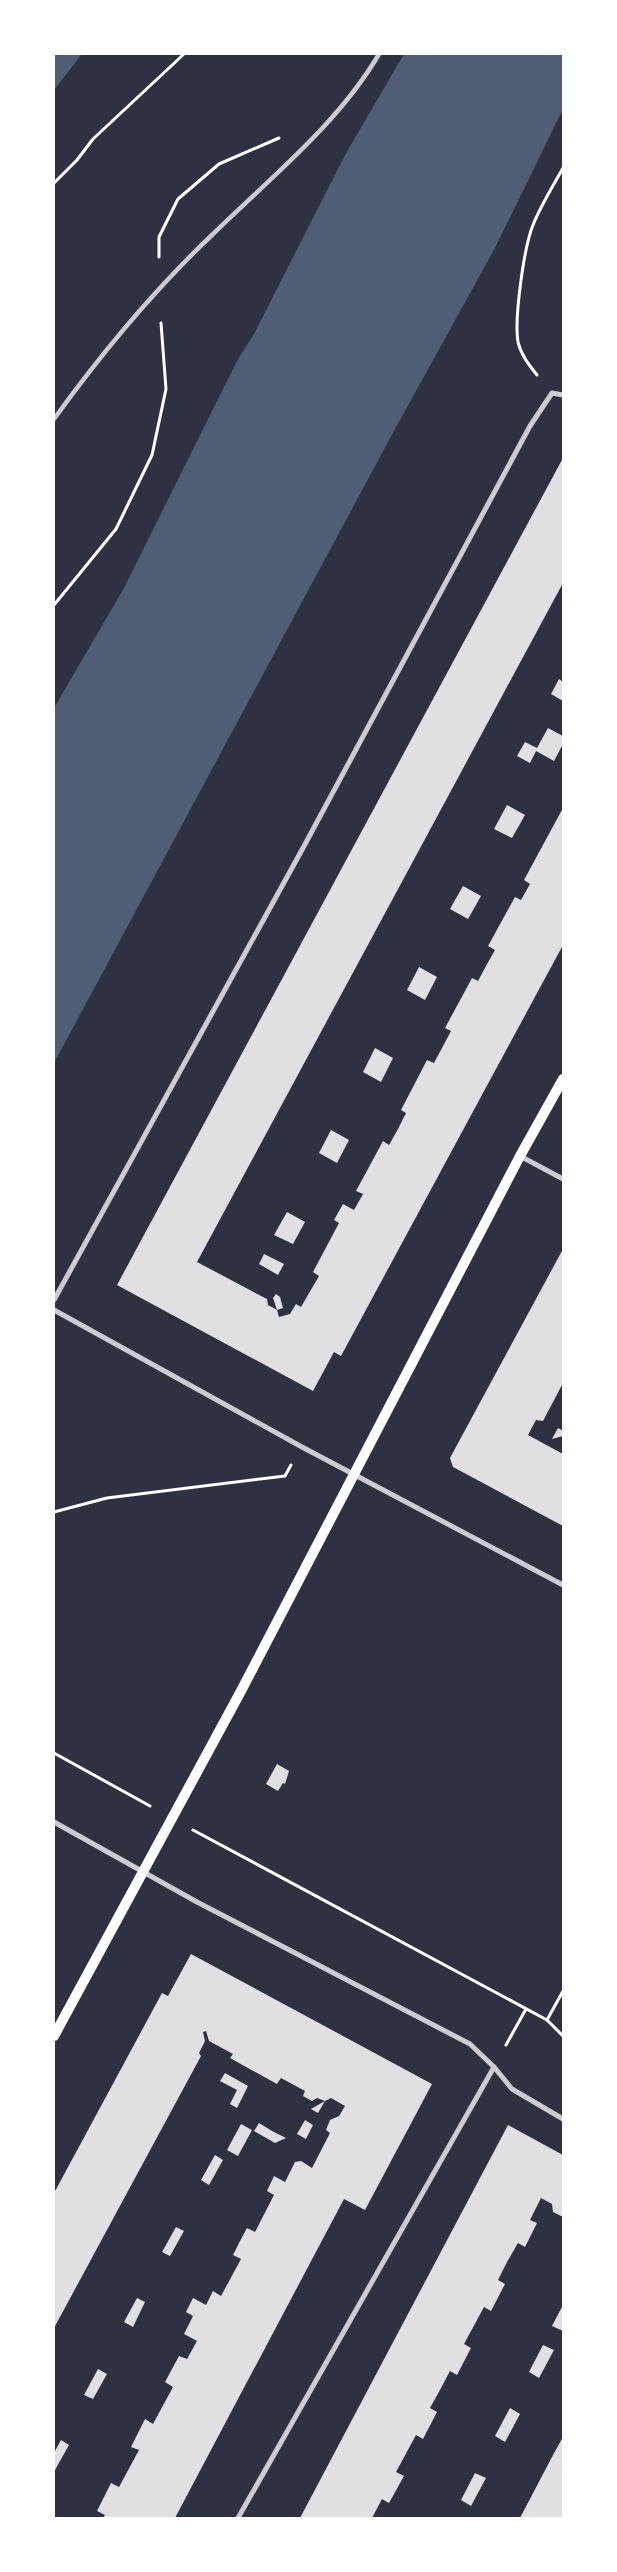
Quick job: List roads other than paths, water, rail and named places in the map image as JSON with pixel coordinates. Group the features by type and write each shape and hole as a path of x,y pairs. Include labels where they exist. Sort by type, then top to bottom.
{"main road":[{"path":"54,2036 240,1691 520,1156 563,1079"}],"street":[{"path":"54,420 97,362 158,288 322,128 362,82 379,54"},
{"path":"54,1300 303,848 470,533 530,426 552,393 563,395"},
{"path":"520,1156 563,1179"},
{"path":"54,1310 302,1447 563,1585"},
{"path":"54,1822 470,2044 494,2067 512,2089 563,2119"},
{"path":"238,2518 494,2067"}],"water":[{"path":"54,54 82,54 54,90"},
{"path":"404,54 563,54 563,109 495,248 395,429 54,1063 54,708 124,588 238,359 253,336 345,155"}]}
